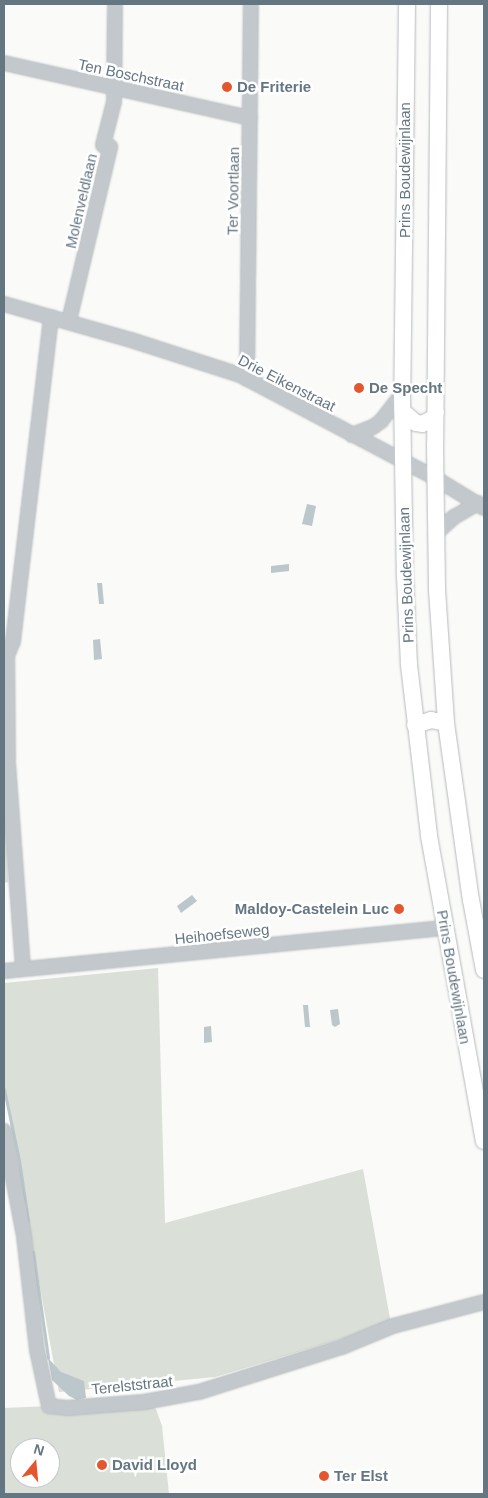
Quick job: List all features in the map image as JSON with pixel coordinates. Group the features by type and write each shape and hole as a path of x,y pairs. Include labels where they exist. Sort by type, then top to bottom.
{"main road":[{"name":"Prins Boudewijnlaan","path":"407,4 402,394 404,577 415,725 429,836 444,928 484,1141"},
{"name":"Prins Boudewijnlaan","path":"439,4 435,478 438,609 446,722 466,871 484,970"},
{"path":"403,412 416,423 422,424 434,418 436,412"},
{"path":"415,725 431,720 446,722"}],"street":[{"name":"Molenveldlaan","path":"69,321 110,147 103,145 114,102 115,4"},
{"name":"Ter Voortlaan","path":"247,379 251,4"},
{"name":"Ten Boschstraat","path":"4,63 250,118"},
{"name":"Drie Eikenstraat","path":"4,304 69,321 219,367 247,379 435,478 481,505"},
{"path":"23,968 9,779 5,656 13,641 51,317"},
{"path":"352,435 373,427 381,421 402,394"},
{"path":"435,534 454,517 481,505"},
{"name":"Heihoefseweg","path":"4,971 444,928"},
{"name":"Terelststraat","path":"4,1131 24,1236 37,1350 49,1406 67,1408 144,1402 190,1394 342,1347 393,1326 484,1302"}],"shaded area":[{"path":"307,504 316,506 312,526 302,524"},
{"path":"289,564 289,571 271,573 271,566"},
{"path":"97,583 102,583 104,604 99,604"},
{"path":"100,639 102,659 94,660 93,640"},
{"path":"4,772 8,882 4,883"},
{"path":"192,895 197,901 181,913 177,906"},
{"path":"158,968 165,1223 363,1169 391,1324 215,1377 59,1392 4,1089 4,983"},
{"path":"303,1005 308,1005 310,1027 305,1027"},
{"path":"338,1009 340,1024 335,1027 332,1025 330,1010"},
{"path":"211,1026 212,1042 204,1043 204,1027"},
{"path":"48,1358 61,1372 84,1381 86,1398 77,1400 69,1396 52,1380"},
{"path":"144,1402 156,1409 162,1426 169,1494 4,1494 4,1408"}],"waterway":[{"path":"4,1089 19,1160 28,1221"},
{"path":"33,1252 48,1358"}],"place":[{"name":"De Friterie","path":"227,87"},
{"name":"De Specht","path":"359,388"},
{"name":"Maldoy-Castelein Luc","path":"399,909"},
{"name":"David Lloyd","path":"102,1465"},
{"name":"Ter Elst","path":"324,1476"}]}
